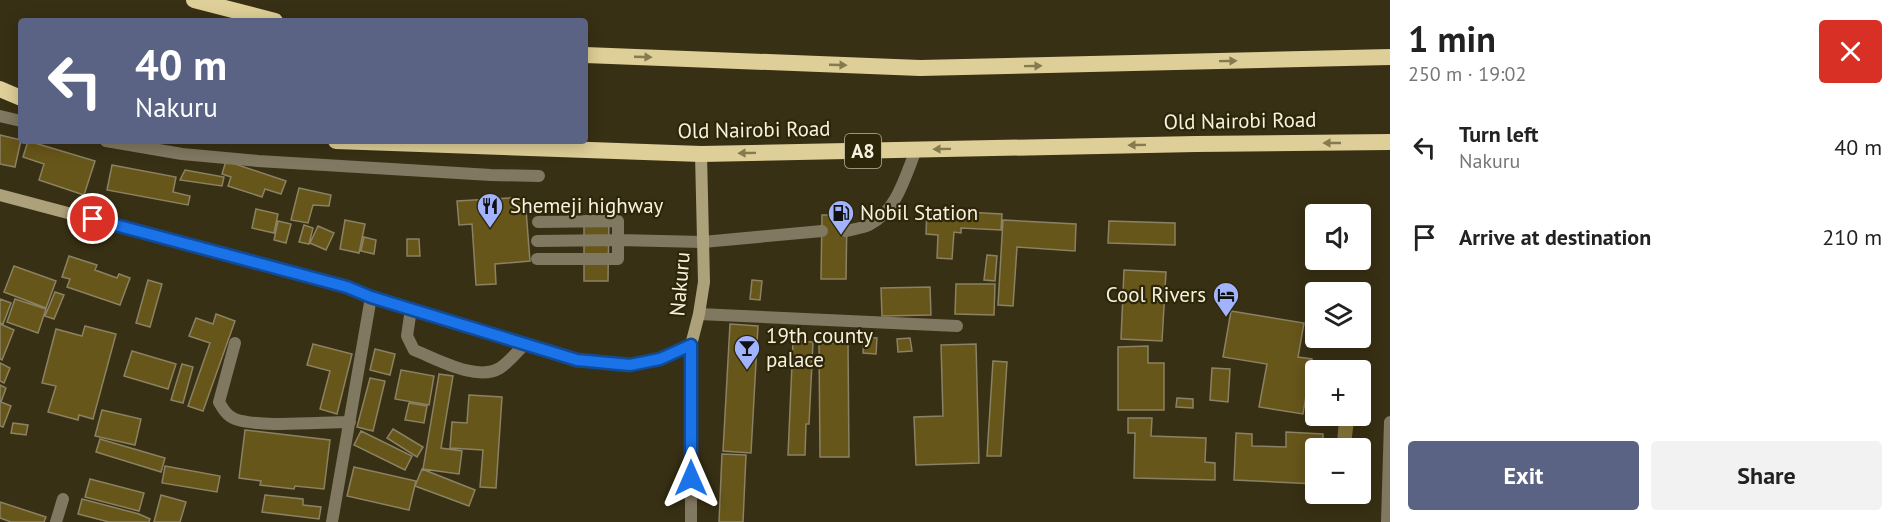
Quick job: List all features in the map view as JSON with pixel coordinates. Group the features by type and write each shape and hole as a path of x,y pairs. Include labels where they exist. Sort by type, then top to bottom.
{"highway":[{"path":"194,0 263,18"},
{"path":"588,55 920,68 1390,57"},
{"path":"0,89 18,97"},
{"name":"Old Nairobi Road","path":"420,144 701,154 1390,142"}],"main road":[{"name":"Nakuru","path":"0,195 347,287 371,297 577,360 630,365 660,359 691,345 704,282 701,154"}],"street":[{"path":"0,116 18,120"},
{"path":"124,144 182,154 258,161 539,176"},
{"path":"846,231 869,225 884,215 895,200 916,150"},
{"path":"537,260 618,259 618,221 538,222"},
{"path":"537,242 618,240 703,242 822,231"},
{"path":"332,522 371,297"},
{"path":"411,309 407,336 414,350 478,374 500,369 525,344"},
{"path":"699,314 957,326"},
{"path":"235,343 219,402 225,412 234,419 262,423 350,422"},
{"path":"691,345 691,522"},
{"path":"1387,522 1390,422"},
{"path":"56,522 63,499"}],"shaded area":[{"path":"1338,426 1353,426 1352,438 1337,438"}],"building":[{"path":"0,135 18,139 18,144 20,144 15,167 0,164"},
{"path":"27,144 38,144 95,161 84,195 39,180 44,164 23,157"},
{"path":"226,161 286,181 281,194 265,189 262,197 228,186 231,177 222,174"},
{"path":"112,165 176,177 173,192 190,196 188,205 107,190"},
{"path":"185,170 224,177 222,186 180,180"},
{"path":"299,188 331,195 329,206 313,205 308,223 291,220"},
{"path":"525,197 530,261 495,264 496,284 476,285 472,224 459,225 457,201"},
{"path":"256,209 278,214 274,233 252,228"},
{"path":"927,210 1002,214 1001,230 961,228 961,233 954,232 952,259 937,258 938,235 926,234"},
{"path":"822,215 847,215 846,279 821,279"},
{"path":"584,216 609,216 608,281 584,281"},
{"path":"345,220 365,224 359,253 340,249"},
{"path":"1003,220 1076,224 1075,251 1017,247 1013,306 998,305"},
{"path":"278,221 291,224 286,243 274,240"},
{"path":"1109,221 1175,223 1175,245 1108,243"},
{"path":"304,225 313,228 309,244 299,242"},
{"path":"318,226 334,233 326,250 310,243"},
{"path":"364,237 376,240 374,254 361,251"},
{"path":"407,239 419,239 420,256 407,256"},
{"path":"987,255 997,256 995,281 984,280"},
{"path":"69,256 97,265 95,270 117,278 119,274 130,278 120,305 67,287 70,279 62,277"},
{"path":"14,266 56,281 46,308 4,292"},
{"path":"1124,270 1166,272 1162,341 1121,339"},
{"path":"148,280 162,284 150,327 136,323"},
{"path":"752,280 762,281 760,300 750,299"},
{"path":"956,284 995,284 994,315 955,314"},
{"path":"930,287 931,315 882,316 881,288"},
{"path":"55,292 64,295 54,319 45,316"},
{"path":"0,299 11,303 3,324 0,323"},
{"path":"15,299 46,309 38,333 7,322"},
{"path":"1231,311 1304,323 1298,357 1312,359 1305,360 1303,414 1259,407 1267,364 1223,357"},
{"path":"216,314 235,321 203,411 188,406 210,343 189,336 196,318 213,324"},
{"path":"0,324 14,330 2,360 0,359"},
{"path":"730,324 758,326 751,453 723,451"},
{"path":"85,326 116,334 93,419 79,415 78,420 48,412 56,386 42,383 56,329 82,336"},
{"path":"864,337 877,338 876,354 863,353"},
{"path":"910,338 912,351 898,352 897,339"},
{"path":"793,341 813,342 809,424 806,424 805,455 788,455"},
{"path":"819,343 848,343 849,457 820,457"},
{"path":"313,344 352,354 337,414 320,409 330,371 307,365"},
{"path":"976,344 979,463 916,465 914,417 943,416 941,345"},
{"path":"1148,346 1148,363 1164,363 1164,410 1118,410 1118,347"},
{"path":"375,349 395,354 390,375 370,370"},
{"path":"132,351 176,364 168,389 124,376"},
{"path":"993,361 1007,362 1001,456 987,456"},
{"path":"0,363 10,368 4,383 0,381"},
{"path":"182,364 193,367 183,403 171,400"},
{"path":"1212,368 1230,369 1228,402 1210,400"},
{"path":"401,370 434,376 429,405 395,399"},
{"path":"439,374 453,376 441,448 462,451 459,474 423,469"},
{"path":"370,378 385,381 373,431 357,427"},
{"path":"0,385 6,388 1,402 11,406 3,427 0,426"},
{"path":"469,395 502,397 496,488 480,487 483,450 450,448 452,422 467,423"},
{"path":"1177,398 1193,399 1193,408 1176,407"},
{"path":"409,403 427,406 424,423 405,420"},
{"path":"102,410 141,419 135,445 95,436"},
{"path":"1128,418 1152,418 1151,436 1206,438 1205,462 1215,463 1215,480 1134,478 1135,433 1128,433"},
{"path":"13,423 28,425 26,435 11,433"},
{"path":"393,429 423,447 417,457 387,438"},
{"path":"245,430 330,440 324,489 295,486 294,489 260,485 261,481 239,478"},
{"path":"361,431 412,456 405,470 354,445"},
{"path":"1286,432 1323,434 1323,438 1305,438 1305,483 1234,480 1236,433 1252,434 1252,446 1286,447"},
{"path":"100,439 165,458 161,472 96,452"},
{"path":"722,454 746,455 743,522 719,522"},
{"path":"165,466 220,476 217,492 162,483"},
{"path":"354,467 416,481 409,510 347,496"},
{"path":"422,469 475,490 469,506 415,486"},
{"path":"90,479 144,493 139,511 85,497"},
{"path":"161,495 186,502 180,522 154,522"},
{"path":"265,495 303,499 303,505 321,507 319,519 262,512"},
{"path":"82,499 150,519 149,522 109,522 78,514"},
{"path":"0,502 46,517 44,522 11,522 0,518"}],"place":[{"name":"Shemeji highway","path":"490,229"},
{"name":"Nobil Station","path":"841,236"},
{"name":"Cool Rivers","path":"1226,318"},
{"name":"19th county palace","path":"747,371"}],"route":[{"path":"93,219 347,287 371,297 577,360 630,365 660,359 691,345 691,478"}]}
